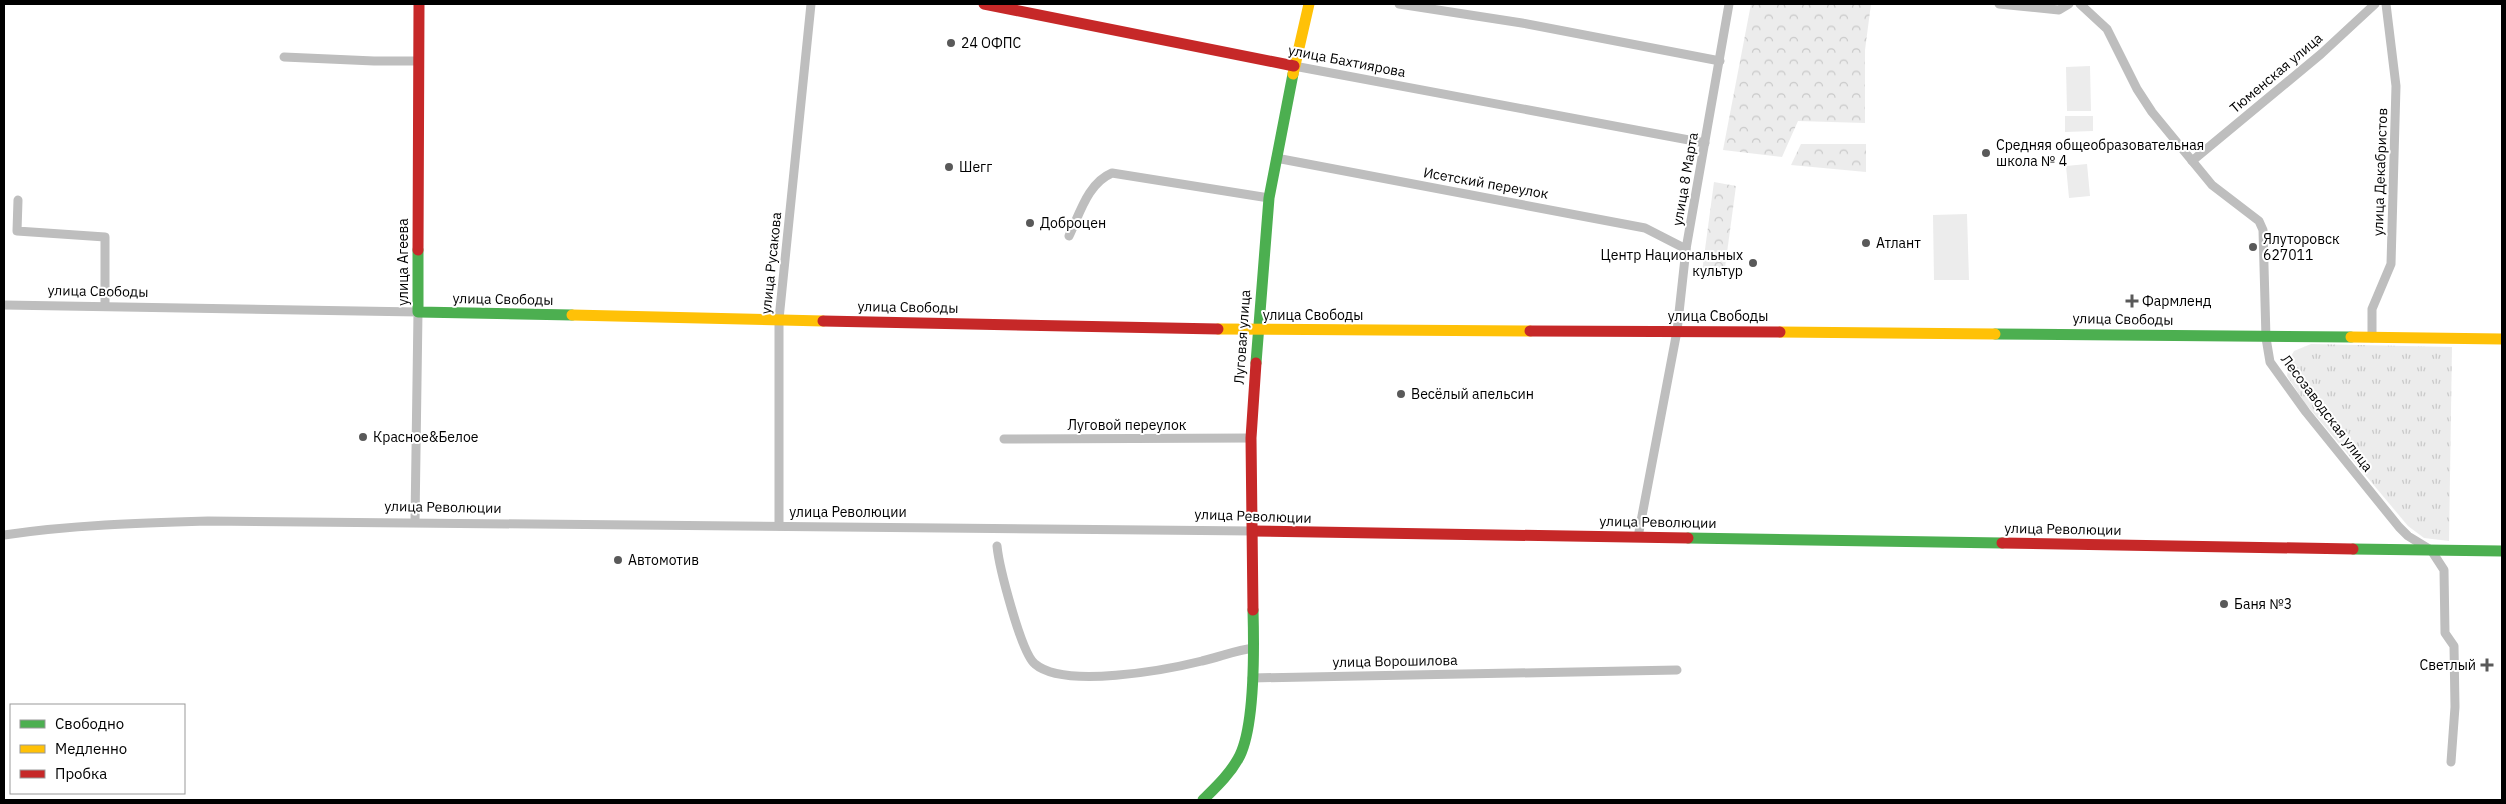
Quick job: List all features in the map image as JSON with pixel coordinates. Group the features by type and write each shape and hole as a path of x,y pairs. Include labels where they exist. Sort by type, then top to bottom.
{"street":[{"name":"улица Агеева","path":"415,521 419,4"},
{"name":"улица Русакова","path":"779,526 779,320 811,4"},
{"name":"улица Бахтиярова","path":"984,4 1294,66 1705,143"},
{"name":"Луговая улица","path":"1252,678 1254,648 1251,438 1269,198 1294,66 1310,4"},
{"path":"1399,4 1522,23 1720,61"},
{"name":"улица 8 Марта","path":"1638,537 1677,331 1686,249 1729,4"},
{"path":"1999,4 2059,10 2069,4"},
{"name":"Лесозаводская улица","path":"2080,4 2107,29 2137,89 2192,161 2212,185 2259,222 2262,230 2266,338 2270,362 2306,412 2399,528 2431,550 2444,570 2445,633 2454,646 2455,707 2451,762"},
{"name":"Тюменская улица","path":"2192,161 2321,54 2375,4"},
{"name":"улица Декабристов","path":"2372,338 2372,308 2392,264 2396,86 2386,4"},
{"path":"284,57 419,61"},
{"name":"Исетский переулок","path":"1276,158 1645,228 1686,249"},
{"path":"1069,236 1093,186 1100,178 1112,173 1269,198"},
{"path":"18,200 17,231 105,237 105,306"},
{"name":"улица Свободы","path":"4,305 1258,330 2132,334 2266,338 2502,339"},
{"name":"Луговой переулок","path":"1004,439 1251,438"},
{"name":"улица Революции","path":"4,535 111,524 208,521 415,521 1253,531 2502,551"},
{"path":"997,546 1012,612 1034,664 1050,673 1073,677 1148,671 1202,661 1254,648"},
{"name":"улица Ворошилова","path":"1252,678 1676,670"},
{"path":"1203,800 1225,778 1239,758 1247,734 1252,678"}],"green space":[{"path":"1751,4 1871,4 1865,50 1865,123 1798,121 1782,157 1723,150"},
{"path":"2090,66 2091,111 2067,111 2066,67"},
{"path":"2065,116 2093,116 2093,131 2065,132"},
{"path":"1801,144 1866,144 1866,172 1791,165"},
{"path":"2087,164 2090,196 2069,198 2066,166"},
{"path":"1714,182 1736,186 1724,275 1702,272"},
{"path":"1967,214 1969,280 1934,280 1933,215"},
{"path":"2311,344 2452,347 2449,541 2424,538 2408,526 2305,403 2287,376 2289,360 2294,351"}],"traffic: fast":[{"path":"1256,363 1269,198 1293,74"},
{"path":"418,250 418,312 572,315"},
{"path":"1995,334 2351,337"},
{"path":"1688,538 2002,543"},
{"path":"2353,549 2502,551"},
{"path":"1203,800 1231,770 1244,746 1248,729 1252,687 1253,610"}],"traffic: slow":[{"path":"1293,74 1309,4"},
{"path":"572,315 823,321"},
{"path":"1218,329 1530,331"},
{"path":"1780,332 1995,334"},
{"path":"2351,337 2502,339"}],"traffic: jam":[{"path":"418,250 419,4"},
{"path":"984,4 1294,66"},
{"path":"823,321 1218,329"},
{"path":"1530,331 1780,332"},
{"path":"1253,610 1251,438 1256,363"},
{"path":"1253,531 1688,538"},
{"path":"2002,543 2353,549"}],"place":[{"name":"24 ОФПС","path":"951,43"},
{"name":"Средняя общеобразовательная школа № 4","path":"1986,153"},
{"name":"Шегг","path":"949,167"},
{"name":"Доброцен","path":"1030,223"},
{"name":"Атлант","path":"1866,243"},
{"name":"Ялуторовск 627011","path":"2253,247"},
{"name":"Центр Национальных культур","path":"1753,263"},
{"name":"Фармленд","path":"2132,301"},
{"name":"Весёлый апельсин","path":"1401,394"},
{"name":"Красное&Белое","path":"363,437"},
{"name":"Автомотив","path":"618,560"},
{"name":"Баня №3","path":"2224,604"},
{"name":"Светлый","path":"2487,665"}]}
